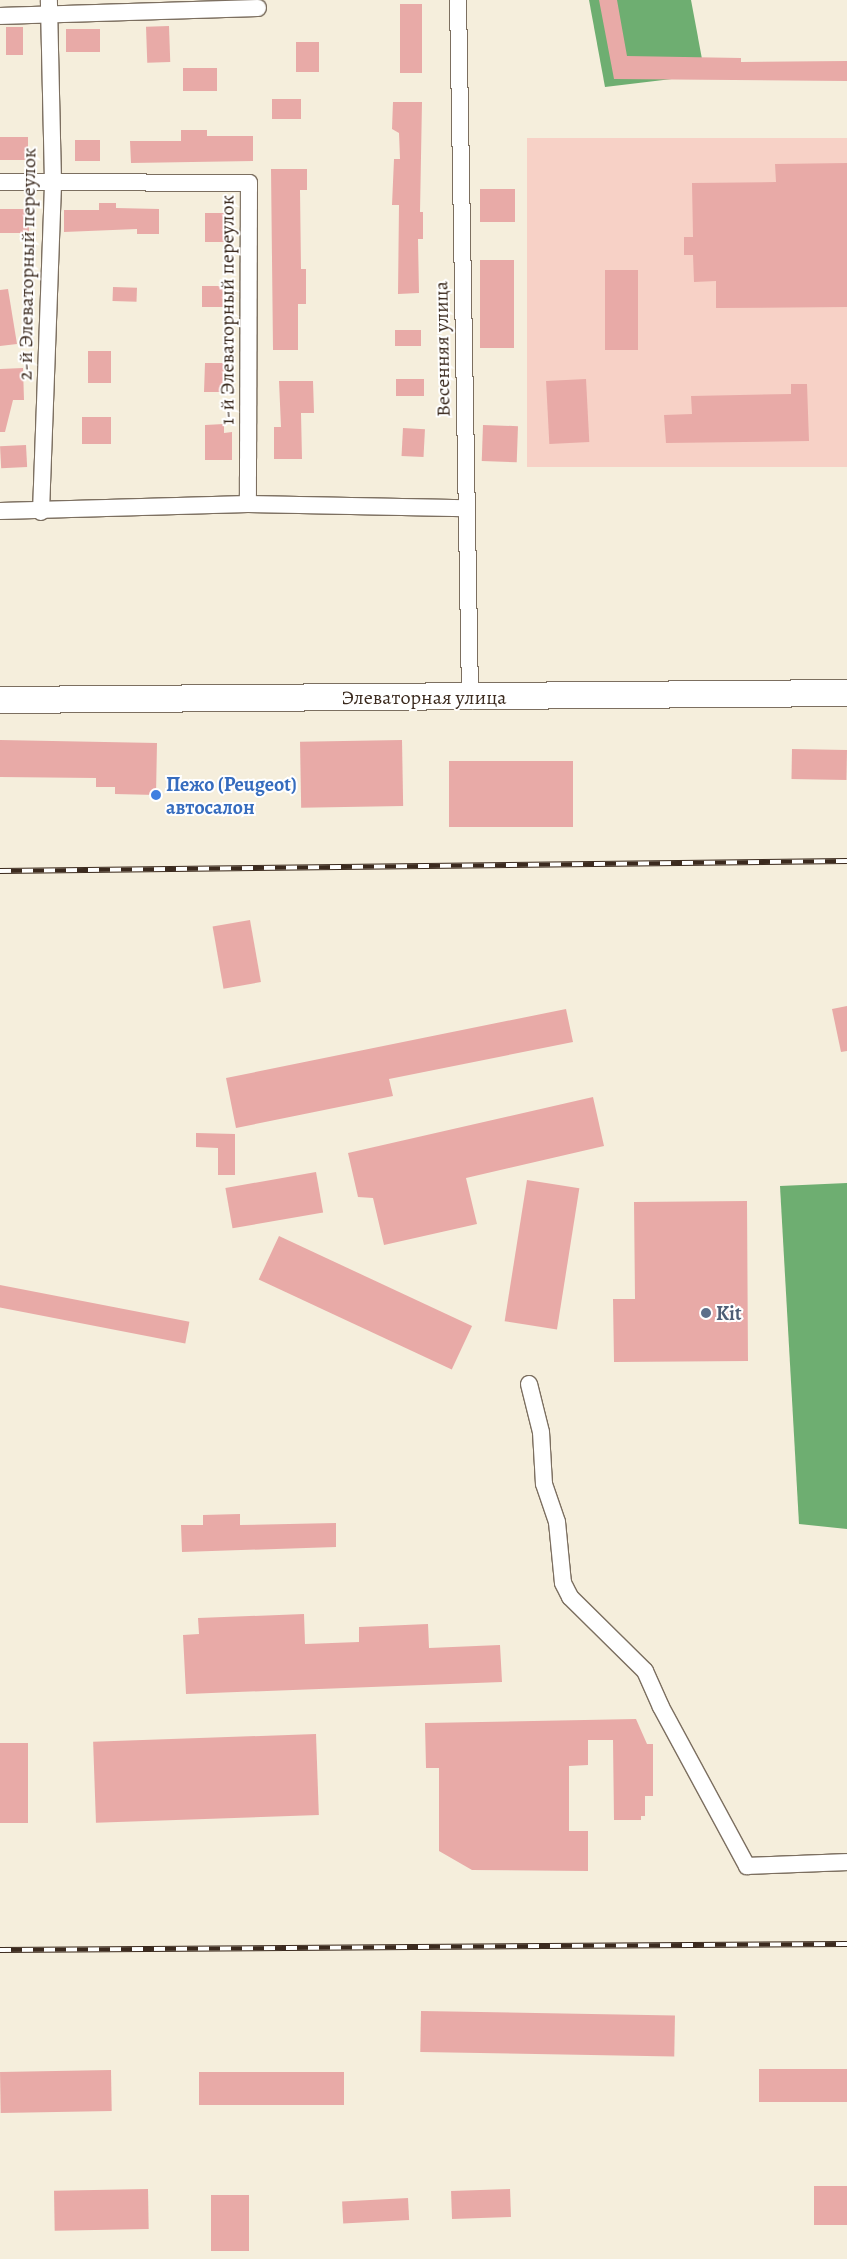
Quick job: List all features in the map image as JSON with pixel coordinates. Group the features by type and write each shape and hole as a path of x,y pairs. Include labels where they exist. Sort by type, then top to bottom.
{"main road":[{"name":"Элеваторная улица","path":"0,700 847,693"}],"street":[{"name":"Весенняя улица","path":"458,0 470,697"},
{"path":"0,16 49,8 258,8"},
{"name":"2-й Элеваторный переулок","path":"41,512 53,182 49,8"},
{"name":"1-й Элеваторный переулок","path":"0,182 248,183 248,504"},
{"path":"0,511 41,512 248,504 466,508"},
{"path":"529,1384 541,1432 544,1484 557,1522 566,1590 570,1597 645,1671 661,1707 747,1866 847,1862"}],"shaded area":[{"path":"527,138 847,138 847,467 527,467"}],"green space":[{"path":"589,0 691,0 705,75 605,87"},
{"path":"847,1183 847,1529 799,1524 780,1186"}],"building":[{"path":"599,0 617,0 627,56 741,58 741,62 847,61 847,81 614,79"},
{"path":"400,4 422,4 422,73 400,73"},
{"path":"169,26 170,62 147,63 146,27"},
{"path":"6,27 23,27 23,55 6,55"},
{"path":"66,29 100,29 100,52 66,52"},
{"path":"296,42 319,42 319,72 296,72"},
{"path":"183,68 217,68 217,91 183,91"},
{"path":"272,99 301,99 301,119 272,119"},
{"path":"393,102 422,102 420,212 423,212 423,239 418,239 419,293 398,294 399,205 392,205 394,159 400,159 399,133 392,129"},
{"path":"181,130 207,130 207,136 253,136 253,161 131,163 130,141 181,141"},
{"path":"0,137 28,137 28,160 0,160"},
{"path":"75,140 100,140 100,161 75,161"},
{"path":"847,163 847,307 716,308 716,281 694,282 693,255 684,255 684,237 693,237 692,183 776,182 775,164"},
{"path":"271,169 307,169 307,190 300,190 301,269 306,269 306,304 298,304 298,350 273,350"},
{"path":"480,189 515,189 515,222 480,222"},
{"path":"99,203 116,203 116,208 159,209 159,234 137,234 137,229 64,232 64,210 99,210"},
{"path":"0,209 29,209 29,233 0,233"},
{"path":"205,213 226,213 226,242 205,242"},
{"path":"480,260 514,260 514,348 480,348"},
{"path":"605,270 638,270 638,350 605,350"},
{"path":"202,286 223,286 223,307 202,307"},
{"path":"113,287 137,288 136,302 113,301"},
{"path":"8,289 17,344 0,346 0,290"},
{"path":"395,330 421,330 421,346 395,346"},
{"path":"88,351 111,351 111,383 88,383"},
{"path":"205,363 230,363 229,387 223,387 223,392 204,392"},
{"path":"23,368 24,400 13,400 5,432 0,432 0,369"},
{"path":"396,379 424,379 424,396 396,396"},
{"path":"586,379 589,442 549,444 546,381"},
{"path":"279,381 313,381 314,413 301,413 302,459 274,459 274,427 281,427"},
{"path":"791,384 807,384 809,441 666,443 664,415 692,414 691,396 791,394"},
{"path":"82,417 111,417 111,444 82,444"},
{"path":"224,424 224,433 232,432 232,460 205,460 205,425"},
{"path":"483,425 518,426 517,462 482,461"},
{"path":"403,428 425,429 424,457 402,456"},
{"path":"26,445 27,467 1,468 0,446"},
{"path":"0,740 157,743 156,795 115,794 115,787 96,787 96,778 0,777"},
{"path":"402,740 403,806 301,808 300,742"},
{"path":"792,749 847,750 846,780 791,779"},
{"path":"449,761 573,761 573,827 449,827"},
{"path":"250,920 261,982 224,989 213,927"},
{"path":"847,1006 847,1051 841,1052 832,1009"},
{"path":"566,1009 573,1042 389,1079 393,1096 236,1128 226,1078"},
{"path":"593,1097 604,1146 466,1178 477,1224 384,1245 373,1198 358,1197 348,1153"},
{"path":"196,1133 235,1134 235,1175 218,1175 218,1148 196,1147"},
{"path":"316,1172 323,1212 233,1228 225,1188"},
{"path":"527,1180 579,1188 557,1330 505,1321"},
{"path":"747,1201 748,1361 614,1362 613,1299 635,1299 634,1202"},
{"path":"279,1236 472,1326 452,1370 259,1280"},
{"path":"0,1285 189,1322 185,1343 0,1307"},
{"path":"240,1514 240,1525 336,1523 336,1547 182,1552 181,1525 203,1525 203,1515"},
{"path":"304,1614 305,1644 359,1642 359,1627 428,1624 429,1648 500,1645 502,1682 186,1694 183,1635 199,1634 198,1618"},
{"path":"636,1719 647,1744 653,1744 653,1796 645,1796 645,1816 641,1816 641,1820 614,1820 613,1740 588,1740 588,1765 569,1766 569,1831 588,1831 588,1871 472,1870 439,1851 439,1768 426,1768 425,1723"},
{"path":"316,1734 319,1815 96,1823 93,1742"},
{"path":"0,1743 28,1743 28,1823 0,1823"},
{"path":"421,2011 675,2015 674,2056 420,2052"},
{"path":"759,2069 847,2069 847,2102 759,2102"},
{"path":"111,2070 112,2111 1,2113 0,2072"},
{"path":"199,2072 344,2072 344,2105 199,2105"},
{"path":"814,2186 847,2186 847,2225 814,2225"},
{"path":"148,2189 149,2229 55,2231 54,2191"},
{"path":"510,2189 511,2217 452,2219 451,2191"},
{"path":"211,2195 249,2195 249,2251 211,2251"},
{"path":"408,2198 409,2220 343,2223 342,2201"}],"railway":[{"path":"0,871 847,861"},
{"path":"0,1950 847,1944"}],"place":[{"name":"Пежо (Peugeot) автосалон","path":"156,795"},
{"name":"Kit","path":"706,1313"}]}
